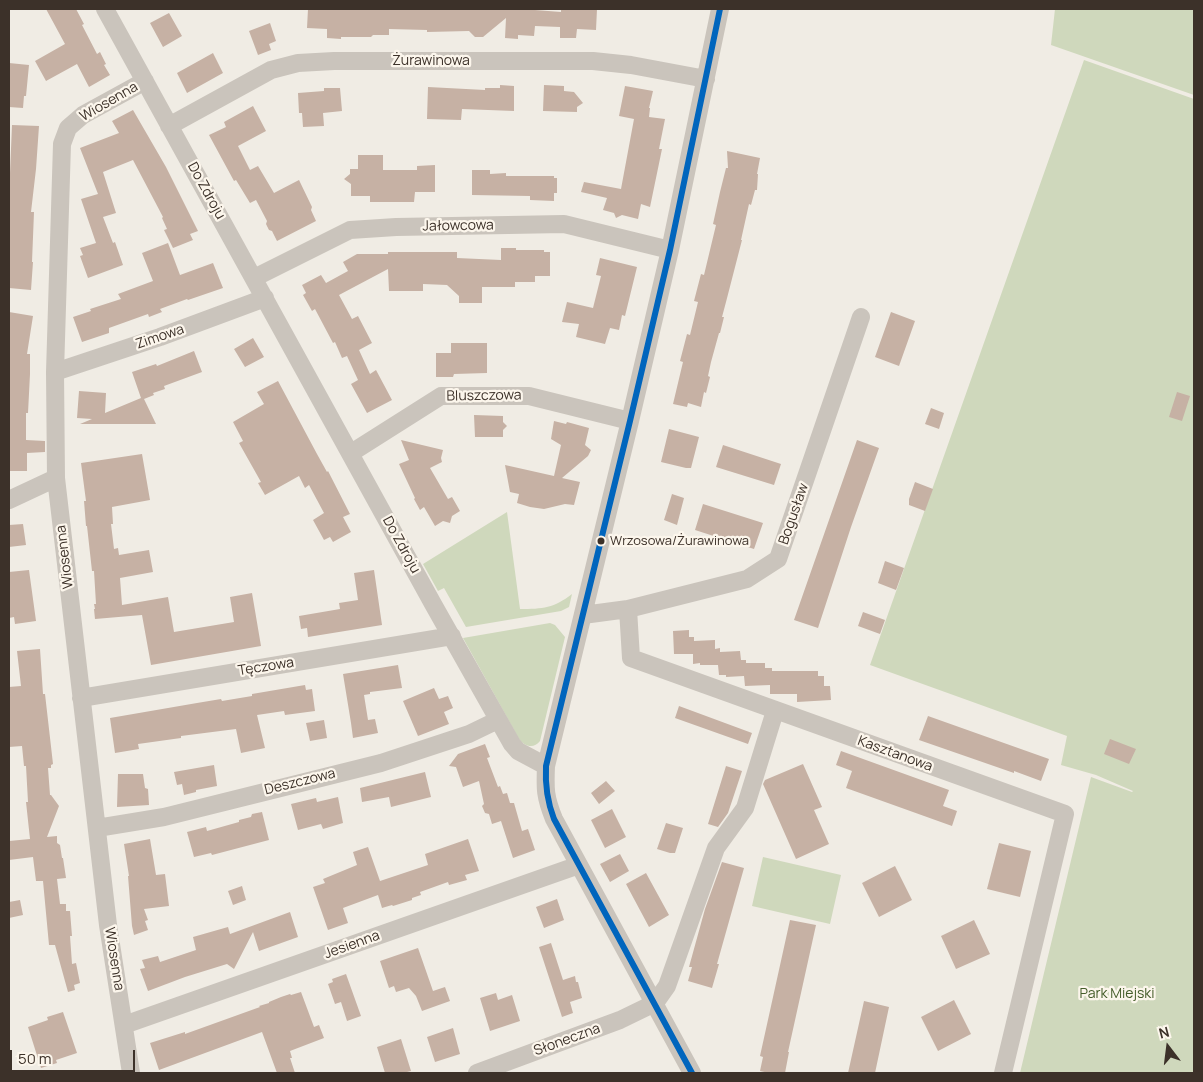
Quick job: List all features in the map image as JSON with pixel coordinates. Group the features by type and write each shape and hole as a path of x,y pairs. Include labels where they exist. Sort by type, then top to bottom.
{"street":[{"name":"Do Zdroju","path":"105,9 498,720 518,751 546,766"},
{"path":"692,1073 554,818 548,805 545,788 546,766 670,250 720,9"},
{"name":"Żurawinowa","path":"170,126 271,70 298,63 334,61 594,61 631,64 706,79"},
{"name":"Wiosenna","path":"131,1073 108,925 56,478 54,372 62,144 68,128 83,115 145,81"},
{"name":"Jałowcowa","path":"254,278 350,230 396,227 564,224 670,250"},
{"name":"Zimowa","path":"54,372 160,337 265,298"},
{"name":"Bogusław","path":"583,615 628,609 747,579 778,559 861,317"},
{"name":"Bluszczowa","path":"351,453 441,396 529,396 630,421"},
{"path":"9,500 56,478"},
{"path":"628,609 631,658 775,711 745,808 716,848 667,986 655,1003"},
{"name":"Tęczowa","path":"81,698 452,636"},
{"name":"Kasztanowa","path":"775,711 1065,814 1003,1073"},
{"name":"Deszczowa","path":"97,828 164,817 381,762 469,734 498,720"},
{"name":"Jesienna","path":"124,1025 579,865"},
{"name":"Słoneczna","path":"484,1072 620,1020 655,1003"}],"green space":[{"path":"1055,9 1194,9 1194,95 1051,45"},
{"name":"Park Miejski","path":"1084,60 1194,99 1194,1073 1020,1073 1091,777 1133,791 1096,775 1061,765 1067,736 870,665"},
{"path":"507,512 520,609 548,607 572,594 569,607 561,611 466,627 444,588 438,591 423,564"},
{"path":"550,623 555,625 565,637 540,741 538,744 530,746 524,744 519,739 463,638"},
{"path":"763,857 841,875 830,924 752,906"}],"building":[{"path":"46,9 76,9 84,24 82,25 97,54 100,52 106,64 104,65 110,75 89,87 77,64 46,81 35,61 65,44"},
{"path":"308,9 535,9 561,12 561,9 597,9 596,30 577,29 576,38 560,38 560,27 535,26 534,36 518,35 518,39 505,38 506,18 483,37 475,37 469,31 427,32 427,30 389,29 389,35 341,37 341,39 327,38 327,29 307,28"},
{"path":"169,13 182,36 163,47 150,23"},
{"path":"270,23 276,41 269,44 271,50 258,55 249,31"},
{"path":"213,53 223,73 187,93 177,73"},
{"path":"9,63 29,65 23,108 9,107"},
{"path":"500,85 514,86 514,111 462,109 461,120 427,119 428,87 485,90 485,88 500,88"},
{"path":"544,85 564,86 564,91 574,92 583,103 577,107 577,112 543,111"},
{"path":"625,86 653,91 649,117 665,119 659,149 662,149 650,207 641,204 638,219 622,215 616,218 614,213 603,210 607,198 581,192 584,182 621,189 634,119 619,116"},
{"path":"324,88 340,88 342,111 323,113 324,126 303,127 302,113 299,113 298,93 324,91"},
{"path":"253,106 266,131 238,146 250,170 258,166 274,193 299,180 312,207 311,210 316,221 277,241 272,231 269,230 266,224 267,221 256,200 250,203 236,180 234,181 209,135 226,127 224,122"},
{"path":"133,110 166,167 198,231 190,234 193,240 173,248 164,230 167,229 163,217 133,160 103,172 116,213 103,217 123,265 88,278 80,256 83,255 80,248 96,243 81,199 98,194 80,148 119,133 112,121"},
{"path":"12,125 39,126 31,212 34,212 31,290 9,288 9,172"},
{"path":"727,151 760,158 757,190 755,190 751,205 749,204 742,240 722,317 724,317 711,362 706,393 704,392 701,407 688,403 687,407 673,404 683,362 680,361 687,334 690,335 698,302 694,301 701,274 704,275 716,225 713,224 726,168 728,168"},
{"path":"358,155 383,155 383,170 417,170 417,166 435,165 435,192 415,192 414,202 370,202 370,196 351,196 351,184 344,179 350,174 350,169 358,169"},
{"path":"472,170 490,170 490,174 506,173 506,176 554,176 554,178 557,178 557,193 554,193 554,201 530,200 530,196 472,195"},
{"path":"168,243 180,275 213,263 223,288 160,309 162,312 149,317 148,314 109,328 109,333 82,342 73,317 91,311 90,309 121,299 118,294 153,281 142,253"},
{"path":"501,248 544,250 544,252 550,252 550,276 535,276 535,282 515,282 515,287 482,287 482,303 459,303 459,296 447,285 423,284 423,291 389,291 388,269 339,295 352,319 358,316 372,343 359,350 370,374 376,370 392,400 367,413 351,384 358,380 347,356 342,358 335,342 333,343 315,309 312,311 303,295 306,293 302,285 321,275 326,283 348,271 343,262 357,254 457,252 457,258 501,260"},
{"path":"600,258 637,267 625,316 622,315 619,330 610,328 605,344 576,337 579,324 562,322 567,302 593,308 601,276 596,275"},
{"path":"9,312 33,316 27,354 30,354 30,374 28,413 26,413 26,440 45,441 45,452 27,453 27,471 9,471"},
{"path":"891,312 915,321 899,366 875,357"},
{"path":"253,338 264,357 245,367 234,349"},
{"path":"451,343 487,343 487,373 454,374 453,377 436,377 436,353 451,353"},
{"path":"194,351 202,372 164,386 165,389 153,393 154,395 144,399 156,424 80,424 92,419 77,418 79,391 106,393 105,413 141,398 132,372 156,364 157,366"},
{"path":"278,381 350,514 343,517 351,532 333,542 330,537 324,540 313,520 324,513 309,485 305,488 299,476 265,495 258,483 261,482 239,443 243,441 233,422 264,404 257,392"},
{"path":"1177,392 1190,396 1182,421 1169,417"},
{"path":"931,408 944,413 939,429 925,424"},
{"path":"474,415 503,416 503,422 507,426 503,430 503,437 475,437"},
{"path":"554,421 566,424 567,422 589,428 585,445 591,450 588,456 562,478 580,482 574,505 565,504 544,509 517,503 519,494 510,492 505,465 554,476 561,445 551,439"},
{"path":"669,429 699,437 691,468 661,462"},
{"path":"401,440 443,450 442,462 430,468 448,499 452,497 460,511 452,516 450,523 443,521 435,526 424,507 420,510 399,464 409,460"},
{"path":"857,440 879,448 818,628 794,620"},
{"path":"723,445 781,464 774,485 716,467"},
{"path":"142,454 150,500 112,507 113,524 111,524 114,549 118,548 119,555 149,550 153,572 120,578 122,605 168,597 174,632 234,622 230,597 252,593 261,646 151,665 142,615 95,619 94,571 92,571 86,526 84,501 86,501 81,463"},
{"path":"915,482 933,489 925,511 909,505 909,499"},
{"path":"672,494 684,498 677,525 664,520"},
{"path":"703,504 763,523 754,549 695,530"},
{"path":"23,524 26,545 9,547 9,525"},
{"path":"885,561 904,568 896,590 878,583"},
{"path":"29,570 36,621 15,624 14,617 9,618 9,572"},
{"path":"374,570 382,625 308,637 307,628 301,629 299,616 340,609 339,603 358,600 354,573"},
{"path":"863,612 885,620 880,634 858,626"},
{"path":"689,630 689,637 694,637 694,641 715,640 715,649 720,648 720,652 740,651 741,660 746,660 746,663 765,663 765,668 772,668 772,671 818,671 818,676 824,676 824,686 830,686 831,700 797,702 797,694 770,694 770,685 745,686 744,676 726,677 726,675 719,675 718,665 693,664 693,654 674,654 673,631"},
{"path":"40,649 43,694 45,694 53,764 51,768 48,768 50,795 59,806 47,837 57,836 57,843 60,845 63,858 66,878 57,879 60,904 66,904 66,911 70,911 72,964 76,963 80,983 74,985 75,990 68,992 55,945 49,945 43,881 36,881 33,857 9,860 9,841 30,839 26,802 28,802 26,766 24,766 22,746 9,747 9,687 21,686 17,651"},
{"path":"398,665 402,688 370,692 370,694 364,695 368,720 375,719 378,733 353,738 343,674"},
{"path":"305,685 306,690 312,689 315,711 285,715 284,711 257,715 265,748 241,753 236,729 138,744 139,749 115,753 110,718 221,699 222,701 252,696 252,694"},
{"path":"434,688 439,699 448,696 453,708 444,712 449,724 418,736 403,701"},
{"path":"679,706 752,733 748,744 675,718"},
{"path":"928,716 1049,759 1041,781 919,740"},
{"path":"324,720 327,738 310,741 306,723"},
{"path":"1110,739 1136,749 1129,764 1104,754"},
{"path":"485,744 490,757 487,758 498,787 500,786 503,794 507,793 510,803 514,803 522,831 528,829 535,850 513,858 501,821 492,824 489,814 485,813 482,806 484,804 479,781 463,787 456,767 449,766 458,754"},
{"path":"841,751 949,790 943,806 957,811 952,826 846,788 852,771 836,765"},
{"path":"803,764 822,807 814,810 829,844 796,859 763,784 765,780"},
{"path":"214,765 217,786 196,790 196,792 184,795 182,784 177,785 174,772"},
{"path":"726,766 742,771 728,813 718,827 708,824"},
{"path":"425,772 431,797 391,807 389,797 362,802 360,788"},
{"path":"118,774 143,774 145,788 148,789 149,805 117,807"},
{"path":"606,781 615,791 599,804 591,793"},
{"path":"338,797 343,823 323,829 321,824 298,830 291,804 316,798 317,802"},
{"path":"612,809 626,837 605,848 591,820"},
{"path":"262,812 269,840 212,855 211,853 194,857 187,832 206,827 207,831 239,822 239,820 251,817 252,814"},
{"path":"666,823 683,828 675,853 657,849"},
{"path":"150,839 156,875 165,874 169,906 144,909 148,920 145,921 148,930 134,935 124,844"},
{"path":"468,839 479,871 465,875 467,880 449,885 448,882 420,892 421,895 412,898 412,900 382,908 378,895 343,908 348,923 328,930 313,887 325,883 323,879 357,865 353,852 368,847 380,881 428,865 425,854"},
{"path":"999,843 1031,851 1020,897 987,889"},
{"path":"620,854 629,871 610,882 600,864"},
{"path":"722,862 744,868 712,988 688,981 692,967 689,967 705,909"},
{"path":"895,866 912,900 879,917 862,883"},
{"path":"646,873 669,915 649,927 626,884"},
{"path":"242,886 246,900 233,905 228,891"},
{"path":"557,899 564,920 544,928 536,907"},
{"path":"20,900 23,915 9,918 9,902"},
{"path":"290,912 298,937 259,951 253,932 234,969 227,964 148,991 140,969 145,968 142,960 158,956 160,962 196,950 193,937 228,927 230,934"},
{"path":"790,920 816,925 785,1073 769,1073 760,1071 763,1057 760,1056"},
{"path":"974,920 990,954 956,969 941,936"},
{"path":"551,943 563,980 575,976 582,998 570,1002 573,1013 562,1017 539,947"},
{"path":"418,948 433,991 445,987 450,1001 422,1011 416,996 409,988 396,992 394,986 389,988 380,961"},
{"path":"346,974 361,1016 347,1021 341,1002 335,1004 328,984 333,982 332,979"},
{"path":"301,992 314,1027 319,1025 324,1038 290,1051 292,1058 290,1058 295,1073 277,1073 262,1032 159,1070 150,1043 185,1032 185,1034 260,1007 281,997"},
{"path":"496,993 498,1000 512,995 520,1021 490,1031 480,998"},
{"path":"954,1000 971,1034 938,1051 921,1017"},
{"path":"864,1001 889,1007 875,1073 848,1073"},
{"path":"63,1012 77,1053 56,1060 57,1063 41,1068 28,1027 48,1020 47,1017"},
{"path":"453,1028 460,1054 435,1062 427,1037"},
{"path":"401,1039 411,1071 385,1073 377,1047"}],"transit line":[{"path":"692,1073 554,819 546,786 546,766 670,250 720,9"}],"place":[{"name":"Wrzosowa/Żurawinowa","path":"601,541"}]}
